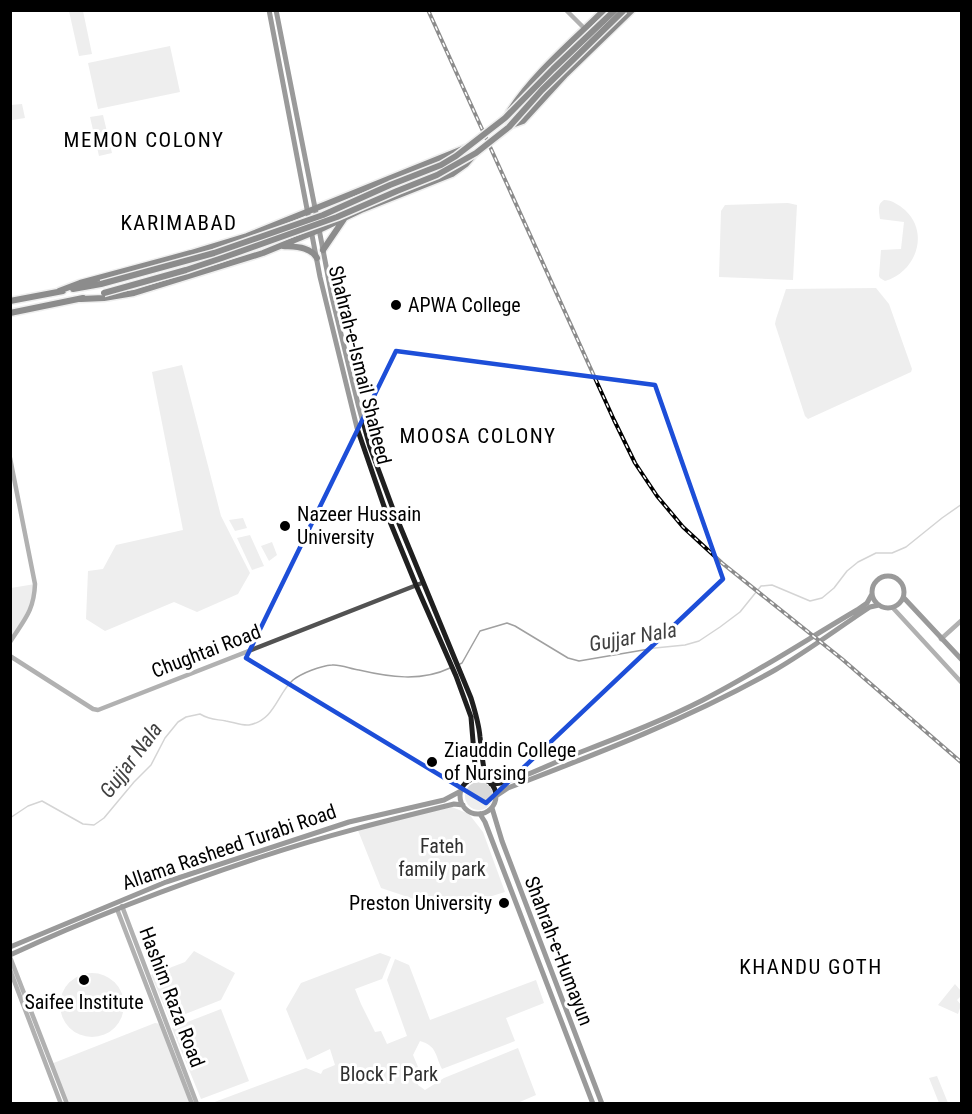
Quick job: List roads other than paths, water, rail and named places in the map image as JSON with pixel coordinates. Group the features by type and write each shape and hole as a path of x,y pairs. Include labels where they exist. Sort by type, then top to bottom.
{"highway":[{"path":"505,118 543,69 604,10"},
{"path":"10,301 101,284 214,253 323,215 441,165 505,118 615,10"},
{"path":"81,299 134,293 263,254 361,210 452,174 508,127 542,90 624,10"},
{"path":"508,127 522,121 566,74 632,10"},
{"path":"59,291 247,236 467,147"},
{"path":"10,313 73,301 186,270 337,217 437,175 476,153"},
{"path":"323,250 345,218"},
{"path":"280,246 303,248 313,252 317,258"}],"main road":[{"name":"Shahrah-e-Ismail Shaheed","path":"269,10 317,258 357,428 386,512 446,649 471,717 475,765 467,782"},
{"name":"Shahrah-e-Ismail Shaheed","path":"276,10 344,353 370,447 419,584"},
{"path":"713,698 867,603 878,579 888,576 898,579 904,587 902,602 893,608 887,609 879,605 872,594"},
{"path":"904,598 962,660"},
{"path":"496,796 508,788 653,731 713,698 774,670 870,608 879,605"},
{"name":"Shahrah-e-Ismail Shaheed","path":"446,649 464,681 477,718 483,769 489,783"},
{"path":"489,783 496,796 492,808 480,814 470,812 463,805 460,796 467,782 476,779 500,784 650,724 686,712"},
{"name":"Allama Rasheed Turabi Road","path":"10,947 166,882 350,822 444,800 461,791"},
{"name":"Allama Rasheed Turabi Road","path":"10,956 120,908 263,856 357,828 454,804 463,805"},
{"name":"Shahrah-e-Humayun","path":"492,808 501,841 602,1104"},
{"name":"Shahrah-e-Humayun","path":"480,814 594,1104"}],"street":[{"path":"566,10 582,26"},
{"path":"10,458 35,584 31,610 10,642"},
{"name":"Chughtai Road","path":"10,656 98,710 419,584"},
{"path":"893,608 962,683"},
{"path":"941,639 962,620"},
{"name":"Hashim Raza Road","path":"120,901 120,908 192,1104"},
{"name":"Hashim Raza Road","path":"120,908 197,1104"},
{"path":"10,956 67,1104"},
{"path":"10,970 61,1104"}],"waterway":[{"name":"Gujjar Nala","path":"460,664 480,631 507,623 568,658 579,661 699,641 740,612 761,586 772,585 810,601 822,598 858,562 876,553 892,553 906,547 962,504"},
{"name":"Gujjar Nala","path":"10,818 28,806 42,801 83,824 94,825 104,818 151,765 165,738 178,722 186,717 200,714 243,725 258,722 265,718 293,680 317,668 335,665 382,675 405,677 428,675 450,668"}],"railway":[{"path":"428,10 614,420 635,463 657,496 683,527 722,563 842,659 962,763"}],"place":[{"name":"APWA College","path":"396,305"},
{"name":"Nazeer Hussain University","path":"285,526"},
{"name":"Ziauddin College of Nursing","path":"432,762"},
{"name":"Preston University","path":"504,903"},
{"name":"Saifee Institute","path":"84,980"}],"district":[{"name":"MEMON COLONY","path":"144,140"},
{"name":"KARIMABAD","path":"179,223"},
{"name":"MOOSA COLONY","path":"478,436"},
{"name":"KHANDU GOTH","path":"811,967"}],"park label":[{"name":"Fateh family park","path":"442,858"},
{"name":"Block F Park","path":"389,1074"}]}
